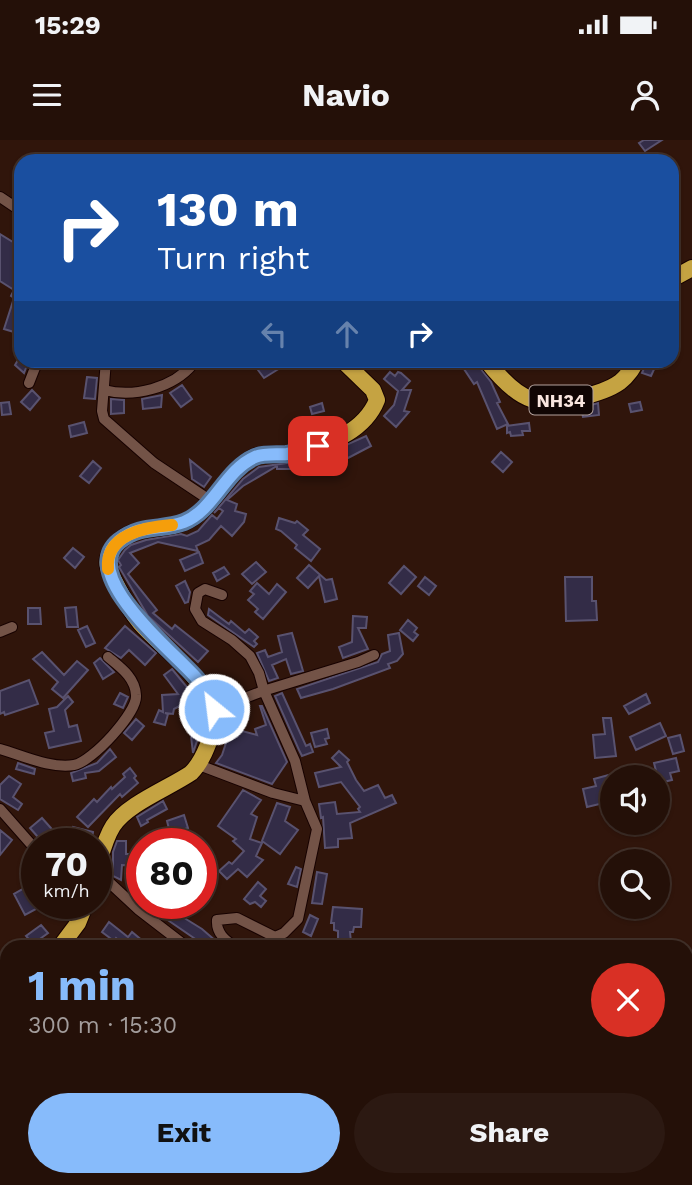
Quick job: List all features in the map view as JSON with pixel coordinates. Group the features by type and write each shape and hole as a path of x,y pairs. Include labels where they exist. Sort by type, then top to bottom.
{"highway":[{"path":"112,829 125,813 174,784 199,765 213,735 214,709 200,683 132,612 108,568 107,561 116,543 133,532 187,521 211,501 238,470 256,457 318,446 355,430 373,411 377,400 373,390 350,368"},
{"name":"NH34","path":"494,368 515,389 530,399 552,401 581,397 619,383 633,368"},
{"path":"65,940 79,919"}],"street":[{"path":"29,383 35,368"},
{"path":"105,368 102,411 104,419 154,463 211,501"},
{"path":"104,390 117,393 160,387 170,384 190,368"},
{"path":"222,595 205,589 198,593 195,609 202,621 232,640 250,656 295,761 317,829 298,919 284,933 275,937 237,918 217,920 220,934 227,940"},
{"path":"0,632 12,626"},
{"path":"214,709 374,655"},
{"path":"0,749 65,766 76,765 91,756 110,738 134,706 137,697 132,680 108,657"},
{"path":"199,765 273,793 306,801"},
{"path":"0,810 21,833"},
{"path":"112,886 178,940"}],"building":[{"path":"644,140 662,140 645,151 639,143"},
{"path":"0,234 14,243 14,290 0,281"},
{"path":"14,298 14,332 4,329"},
{"path":"256,368 280,368 264,378"},
{"path":"463,368 480,368 491,382 500,402 497,403 508,424 497,429 477,382 474,384"},
{"path":"644,368 655,368 651,376 642,373"},
{"path":"390,372 395,376 398,372 401,373 410,381 402,390 411,390 404,411 409,412 396,427 384,416 394,405 398,391 384,379"},
{"path":"87,377 97,378 95,399 84,398"},
{"path":"182,385 192,399 181,407 170,393"},
{"path":"32,390 40,398 30,410 21,402"},
{"path":"162,395 161,407 143,409 142,399"},
{"path":"111,399 124,400 124,413 111,414"},
{"path":"9,402 11,414 2,415 1,403"},
{"path":"640,402 642,410 631,412 629,404"},
{"path":"322,403 324,411 312,414 310,407"},
{"path":"598,403 599,415 583,417 581,408"},
{"path":"84,422 87,433 71,437 69,426"},
{"path":"529,423 530,431 522,431 523,435 511,436 510,432 507,433 507,426"},
{"path":"366,436 371,446 348,458 320,469 277,469 277,466 243,486 227,500 237,504 235,511 246,514 244,522 232,536 221,526 209,540 196,546 198,551 158,542 130,553 139,563 128,574 157,610 153,613 172,629 175,625 208,651 198,662 148,616 119,567 121,565 118,560 131,545 181,534 187,536 198,531 212,515 217,519 223,511 219,508 214,513 243,479 259,467 315,459"},
{"path":"501,452 512,462 503,472 492,462"},
{"path":"190,460 211,477 204,487 192,479"},
{"path":"93,461 101,468 89,483 80,476"},
{"path":"279,518 295,523 297,521 308,530 303,535 320,549 311,561 295,548 297,545 276,529"},
{"path":"73,548 84,557 75,568 64,558"},
{"path":"199,552 203,563 185,571 180,560"},
{"path":"256,562 266,572 252,584 242,574"},
{"path":"309,565 326,580 332,579 337,599 325,602 319,576 308,588 297,578"},
{"path":"404,566 416,577 401,594 389,583"},
{"path":"224,567 229,574 217,581 213,573"},
{"path":"425,577 436,586 429,595 418,586"},
{"path":"565,577 592,577 592,601 596,601 597,620 566,621"},
{"path":"185,581 190,592 188,602 185,603 176,586"},
{"path":"257,583 269,594 277,584 286,592 263,619 255,612 258,609 248,600 254,594 250,591"},
{"path":"76,607 78,627 67,627 65,608"},
{"path":"28,608 40,608 41,624 28,624"},
{"path":"209,609 229,624 231,621 245,633 249,629 258,637 254,641 257,644 254,647 208,615"},
{"path":"353,616 367,617 366,628 358,628 368,649 343,658 339,647 352,642"},
{"path":"408,620 417,628 414,632 418,635 413,641 400,630"},
{"path":"87,626 95,643 86,647 78,630"},
{"path":"125,626 156,653 145,665 129,650 121,658 105,648"},
{"path":"292,633 303,671 291,674 286,659 272,665 278,678 269,681 257,653 265,650 268,657 282,652 278,636"},
{"path":"399,633 403,654 397,661 388,664 390,668 301,698 297,689 378,662 382,654 390,651 388,635"},
{"path":"42,652 64,675 77,661 88,670 63,698 52,689 58,682 33,659"},
{"path":"100,658 114,672 103,679 94,663"},
{"path":"172,669 196,698 201,712 202,726 193,753 187,702 174,709 173,714 165,713 168,714 165,725 154,722 159,710 163,712 162,695 178,694 164,675"},
{"path":"29,680 38,704 5,715 4,712 0,714 0,691"},
{"path":"120,693 128,697 123,708 114,704"},
{"path":"282,693 306,746 310,744 313,752 302,756 275,696"},
{"path":"646,694 650,703 629,714 624,706"},
{"path":"68,696 73,702 65,710 69,727 77,725 81,741 49,748 45,733 54,731 49,709 57,707"},
{"path":"260,706 287,762 272,784 216,763 222,755 231,728 257,735 255,729 266,725"},
{"path":"603,718 611,718 616,756 595,758 593,735 605,734"},
{"path":"136,719 144,726 132,740 124,733"},
{"path":"660,723 666,736 636,750 630,737"},
{"path":"327,729 327,744 315,747 311,733"},
{"path":"680,735 684,751 673,754 668,738"},
{"path":"110,749 116,757 99,771 85,773 86,778 73,781 71,773 97,763"},
{"path":"339,751 349,760 347,762 364,791 378,785 385,798 392,795 396,803 350,823 352,838 338,839 338,847 325,848 323,817 321,818 319,804 335,802 337,814 360,812 360,807 341,782 319,787 315,773 341,767 332,758"},
{"path":"676,758 679,771 670,773 670,765 654,763"},
{"path":"18,763 35,769 34,774 16,769"},
{"path":"130,768 138,783 122,797 120,794 88,827 77,817 94,799 97,802 125,777 123,774"},
{"path":"9,776 21,784 13,797 22,804 18,810 0,799 0,785"},
{"path":"600,777 600,804 587,807 583,789 596,786 594,779"},
{"path":"243,790 261,800 251,814 257,817 250,839 262,843 256,856 263,860 247,877 238,869 227,879 219,871 229,862 232,864 244,851 233,841 236,839 218,826"},
{"path":"163,801 167,809 141,826 137,817"},
{"path":"277,803 290,807 285,821 298,830 280,854 262,841"},
{"path":"184,815 188,828 169,828 167,821"},
{"path":"42,818 51,828 30,828"},
{"path":"0,830 12,840 0,855"},
{"path":"117,841 126,841 126,865 122,865 121,880 113,876 113,852"},
{"path":"296,867 301,869 297,887 288,884"},
{"path":"317,872 327,874 322,904 312,903"},
{"path":"258,882 266,889 260,896 266,901 261,907 244,899"},
{"path":"21,890 21,907 14,894"},
{"path":"333,907 362,909 361,927 354,927 353,932 350,932 351,940 338,940 338,931 334,930 334,923 331,923"},
{"path":"310,915 318,919 311,936 303,932"},
{"path":"166,919 186,919 215,940 197,940"},
{"path":"109,922 128,937 132,932 142,940 113,940 102,932"},
{"path":"41,925 48,933 38,940 30,940 26,936"}],"slow traffic":[{"path":"108,569 108,555 116,543 133,532 153,526 172,525"}],"route":[{"path":"214,709 200,683 132,612 108,568 108,555 116,543 133,532 187,521 211,501 238,470 256,457 318,446"}]}
